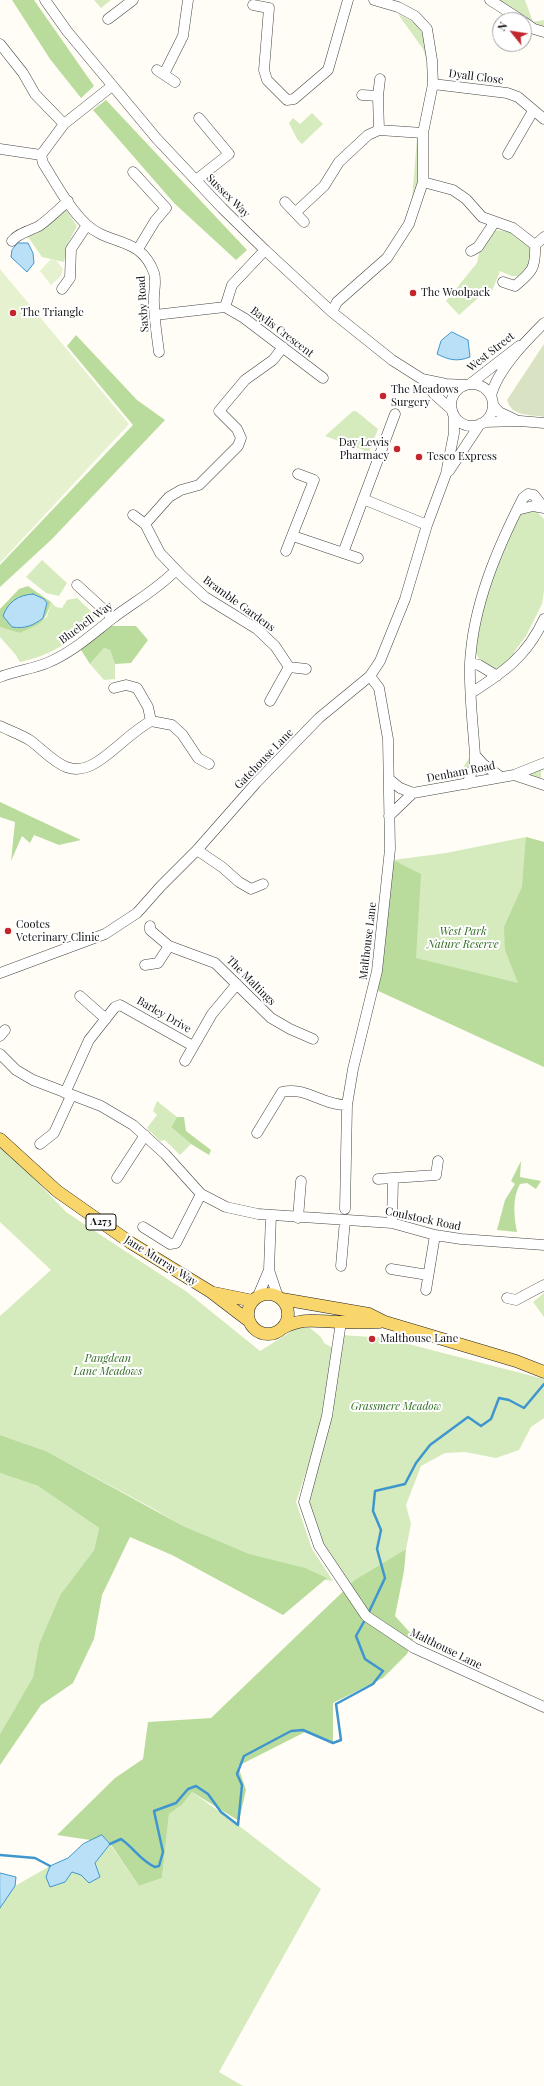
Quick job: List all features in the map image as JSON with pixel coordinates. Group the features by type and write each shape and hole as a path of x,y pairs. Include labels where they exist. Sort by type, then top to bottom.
{"main road":[{"name":"Jane Murray Way","path":"0,1139 57,1191 131,1243 211,1292"},
{"name":"A273","path":"211,1292 256,1298"},
{"name":"A273","path":"211,1292 250,1321"},
{"path":"385,1322 341,1322 313,1320 293,1322 274,1333 262,1333 252,1326 248,1310 256,1298 268,1294 280,1298 369,1314 385,1322 516,1361 544,1372"},
{"path":"280,1298 288,1314 284,1325 280,1329"}],"street":[{"name":"Sussex Way","path":"45,0 67,31 157,139 265,250 332,312 392,360 422,379 453,413"},
{"path":"108,19 133,0"},
{"path":"175,82 160,72 183,36 188,0"},
{"path":"253,5 269,8 264,70 267,80 287,100 294,100 328,70 348,0"},
{"path":"332,312 337,302 387,258 409,224 423,182 423,133 433,84 432,60 427,29 415,16 398,7 374,0"},
{"path":"490,0 509,12"},
{"path":"532,27 544,32"},
{"path":"0,44 23,73 35,94 64,124"},
{"path":"379,130 378,96 380,79"},
{"name":"Dyall Close","path":"433,84 501,91 518,97 544,119"},
{"path":"112,86 64,124 41,155 42,163 68,201 87,225 103,235 138,249 155,221 166,208 133,172"},
{"path":"362,95 378,96"},
{"path":"508,154 533,111"},
{"path":"196,180 229,154 199,118"},
{"path":"296,212 324,186 339,162 368,135 379,130 423,133"},
{"path":"0,149 41,155"},
{"path":"423,182 453,190 466,199 482,217 494,223 513,228 535,246"},
{"path":"12,241 16,236 25,234 40,225 68,201"},
{"path":"286,202 304,222"},
{"path":"471,251 478,247 494,223"},
{"path":"62,290 70,278 71,249 87,225"},
{"path":"503,282 515,286 527,276 535,263 535,246 544,237"},
{"name":"Saxby Road","path":"138,249 148,261 154,274 155,315 159,352"},
{"path":"155,315 225,307 232,285 265,250"},
{"name":"Baylis Crescent","path":"225,307 244,318 323,378"},
{"name":"West Street","path":"492,401 500,375 528,340 544,323"},
{"name":"West Street","path":"468,384 528,340"},
{"path":"219,411 246,380 273,360 283,348"},
{"name":"Sussex Way","path":"422,379 446,384 468,384"},
{"path":"520,421 499,412 482,386 468,384 460,388 454,395 453,413 465,424 520,421 544,423"},
{"path":"482,423 490,415 492,401"},
{"path":"145,524 169,497 181,490 199,485 238,446 241,438 237,429 219,411 210,405"},
{"name":"Gatehouse Lane","path":"0,973 105,934 138,913 161,886 197,850 256,783 319,718 370,676 380,662 406,599 427,525 446,474 454,432 453,413"},
{"path":"343,553 395,414"},
{"name":"Gatehouse Lane","path":"446,474 482,423"},
{"path":"286,551 314,480 298,474"},
{"path":"364,499 427,525"},
{"path":"467,784 475,764 470,663 475,625 482,595 504,535 517,510 533,506 544,508"},
{"name":"Bramble Gardens","path":"133,514 145,524 160,553 176,570 205,597 256,629 276,646 289,667"},
{"path":"293,536 358,558"},
{"name":"Bluebell Way","path":"0,676 46,663 77,647 113,618 165,581 176,570"},
{"path":"77,585 113,618"},
{"path":"471,693 515,662 531,643 544,619"},
{"path":"470,663 479,665 497,676"},
{"path":"270,701 289,667 306,669"},
{"name":"Malthouse Lane","path":"345,1209 347,1105 353,1070 377,971 390,850 388,739 379,688 370,676"},
{"path":"114,688 126,685 137,688 148,707 151,721"},
{"path":"0,726 30,740 60,766 75,770 88,768 98,762 138,728 151,721 172,725 182,734 198,758 209,764"},
{"path":"475,755 483,764 501,777"},
{"name":"Denham Road","path":"413,793 514,775 544,763"},
{"name":"Denham Road","path":"514,775 544,785"},
{"path":"389,780 400,788 413,793 390,816"},
{"path":"197,850 222,867 239,882 251,888 264,884"},
{"name":"The Maltings","path":"150,926 150,930 169,946 215,963 262,1010 279,1023 313,1039"},
{"path":"145,965 158,964 169,946"},
{"name":"Barley Drive","path":"185,1061 219,1004 237,984"},
{"path":"80,996 106,1019"},
{"name":"Barley Drive","path":"68,1094 89,1040 115,1007 120,1005 193,1046"},
{"name":"Coulstock Road","path":"0,1054 16,1070 33,1080 113,1112 133,1125 145,1135 201,1194 226,1207 298,1218 392,1223 435,1235 461,1239 544,1245"},
{"path":"256,1133 282,1092 298,1091 337,1105 347,1105"},
{"path":"40,1144 54,1133 68,1094"},
{"path":"117,1178 145,1135"},
{"path":"378,1179 436,1175 438,1161"},
{"path":"392,1223 393,1178"},
{"path":"298,1218 301,1181"},
{"path":"143,1228 170,1244 176,1243 201,1194"},
{"path":"256,1298 269,1270 271,1215"},
{"path":"341,1266 345,1220"},
{"path":"426,1290 435,1235"},
{"path":"391,1269 428,1275"},
{"path":"269,1270 280,1298"},
{"path":"507,1298 516,1300 544,1285"},
{"name":"Malthouse Lane","path":"341,1322 328,1416 304,1502 319,1546 366,1616 414,1648 544,1707"}],"green space":[{"path":"12,0 34,0 94,86 81,98 50,59"},
{"path":"94,0 111,0 101,8"},
{"path":"498,0 525,0 529,12 515,12"},
{"path":"398,14 413,22 421,30 426,57 423,49"},
{"path":"532,19 533,22 544,20 544,27 532,24"},
{"path":"106,100 247,250 236,260 174,203 93,110"},
{"path":"312,113 323,124 302,144 297,139 289,123 293,118 300,124"},
{"path":"417,138 420,155 419,179 414,202 406,217 412,200"},
{"path":"66,210 77,226 68,243 64,262 42,257 28,237 38,233"},
{"path":"494,230 511,232 530,247 530,263 520,276 511,276 500,271 492,291 487,290 459,315 446,301 477,263 480,249"},
{"path":"51,259 56,260 63,269 61,276 51,285 40,271"},
{"path":"0,269 129,424 0,563"},
{"path":"76,335 137,400 165,420 52,539 0,587 0,565 133,425 67,346"},
{"path":"544,344 544,417 521,414 509,405 507,400"},
{"path":"353,411 356,411 378,429 369,452 325,436"},
{"path":"529,511 537,512 544,519 544,591 542,604 526,636 514,652 514,658 498,670 484,663 478,658 475,651 487,591 516,520 522,513"},
{"path":"42,560 67,583 59,596 46,593 26,577"},
{"path":"28,586 51,602 43,620 37,625 19,633 0,627 0,609 19,589"},
{"path":"77,598 96,616 88,625 71,639 53,651 20,662 0,637 0,627 19,633 47,617 51,602 56,607 62,608 67,600"},
{"path":"109,626 136,626 148,640 131,663 115,664 110,650 104,648 90,664 81,650"},
{"path":"104,648 110,650 115,664 115,679 104,680 90,664"},
{"path":"469,758 469,766 466,774 456,779"},
{"path":"541,768 541,782 524,775"},
{"path":"0,802 81,840 59,845 34,835 30,843 22,836 11,861 15,822 0,817"},
{"name":"West Park Nature Reserve","path":"526,837 544,842 544,1067 377,971 393,860 446,853"},
{"path":"526,837 544,842 544,1067 374,989 393,860 421,874 416,958 518,983 505,950 504,927 522,887"},
{"path":"157,1101 177,1117 171,1127 191,1144 180,1155 165,1140 160,1141 147,1128 157,1115 153,1111"},
{"path":"177,1117 184,1117 186,1131 211,1150 209,1155 191,1144 171,1127"},
{"name":"Pangdean Lane Meadows","path":"0,1143 66,1212 187,1292 260,1351 297,1328 310,1328 321,1337 324,1343 333,1348 319,1433 296,1502 312,1549 333,1581 262,1572 152,1508 46,1451 0,1435 0,1316 51,1270 0,1222"},
{"path":"521,1161 520,1177 541,1181 536,1189 527,1183 520,1184 517,1189 515,1214 517,1232 497,1230 505,1200 515,1184 511,1181"},
{"path":"544,1293 544,1317 533,1302"},
{"name":"Grassmere Meadow","path":"342,1335 385,1338 544,1379 544,1418 531,1427 519,1450 496,1458 465,1452 445,1453 421,1466 406,1505 411,1524 406,1549 356,1580 348,1588 323,1544 307,1501 322,1455"},
{"path":"0,1435 46,1451 185,1527 249,1554 305,1568 327,1578 283,1615 172,1555 130,1537 102,1595 94,1639 73,1683 41,1705 0,1765 0,1734 33,1677 39,1644 60,1595 94,1550 99,1528 38,1486 0,1473"},
{"path":"0,1473 38,1486 99,1528 94,1550 60,1595 39,1644 33,1677 0,1734"},
{"path":"406,1549 404,1571 395,1616 414,1637 407,1654 383,1678 333,1703 333,1743 305,1732 238,1766 246,1790 239,1821 192,1792 182,1805 169,1814 162,1878 139,1886 110,1843 57,1835 115,1778 143,1759 148,1722 211,1718 355,1580"},
{"path":"192,1792 238,1825 321,1889 219,2072 243,2086 0,2086 0,1908 15,1886 50,1866 46,1877 65,1882 72,1872 81,1875 89,1883 100,1877 95,1863 110,1844 139,1886 162,1878 169,1814 182,1805"}],"water":[{"path":"18,243 28,243 33,253 34,263 27,272 11,257 12,250"},
{"path":"452,332 468,340 470,357 453,360 437,354 441,341"},
{"path":"33,594 44,599 47,603 43,618 28,626 20,628 12,627 3,616 5,611 14,600"},
{"path":"102,1835 110,1844 95,1863 100,1877 89,1883 81,1875 72,1872 65,1882 50,1887 46,1877 50,1866 68,1858 83,1844"},
{"path":"0,1873 16,1877 15,1886 0,1908"}],"waterway":[{"path":"368,1614 385,1578 377,1549 381,1530 373,1511 375,1491 405,1484 416,1463 430,1445 468,1417 481,1426 491,1419 499,1398 509,1400 524,1408 544,1384"},
{"path":"110,1844 121,1839 150,1864 155,1867 159,1866 163,1852 154,1811 176,1803 188,1789 196,1786 208,1794 221,1812 238,1825 242,1785 237,1774 244,1756 291,1731 303,1730 333,1743 341,1740 336,1704 373,1684 383,1671 365,1659 356,1636 366,1618"},
{"path":"0,1855 35,1858 50,1866"}],"place":[{"name":"The Woolpack","path":"413,293"},
{"name":"The Triangle","path":"13,313"},
{"name":"The Meadows Surgery","path":"383,396"},
{"name":"Day Lewis Pharmacy","path":"397,449"},
{"name":"Tesco Express","path":"419,457"},
{"name":"Cootes Veterinary Clinic","path":"8,931"},
{"name":"Malthouse Lane","path":"372,1339"}]}
